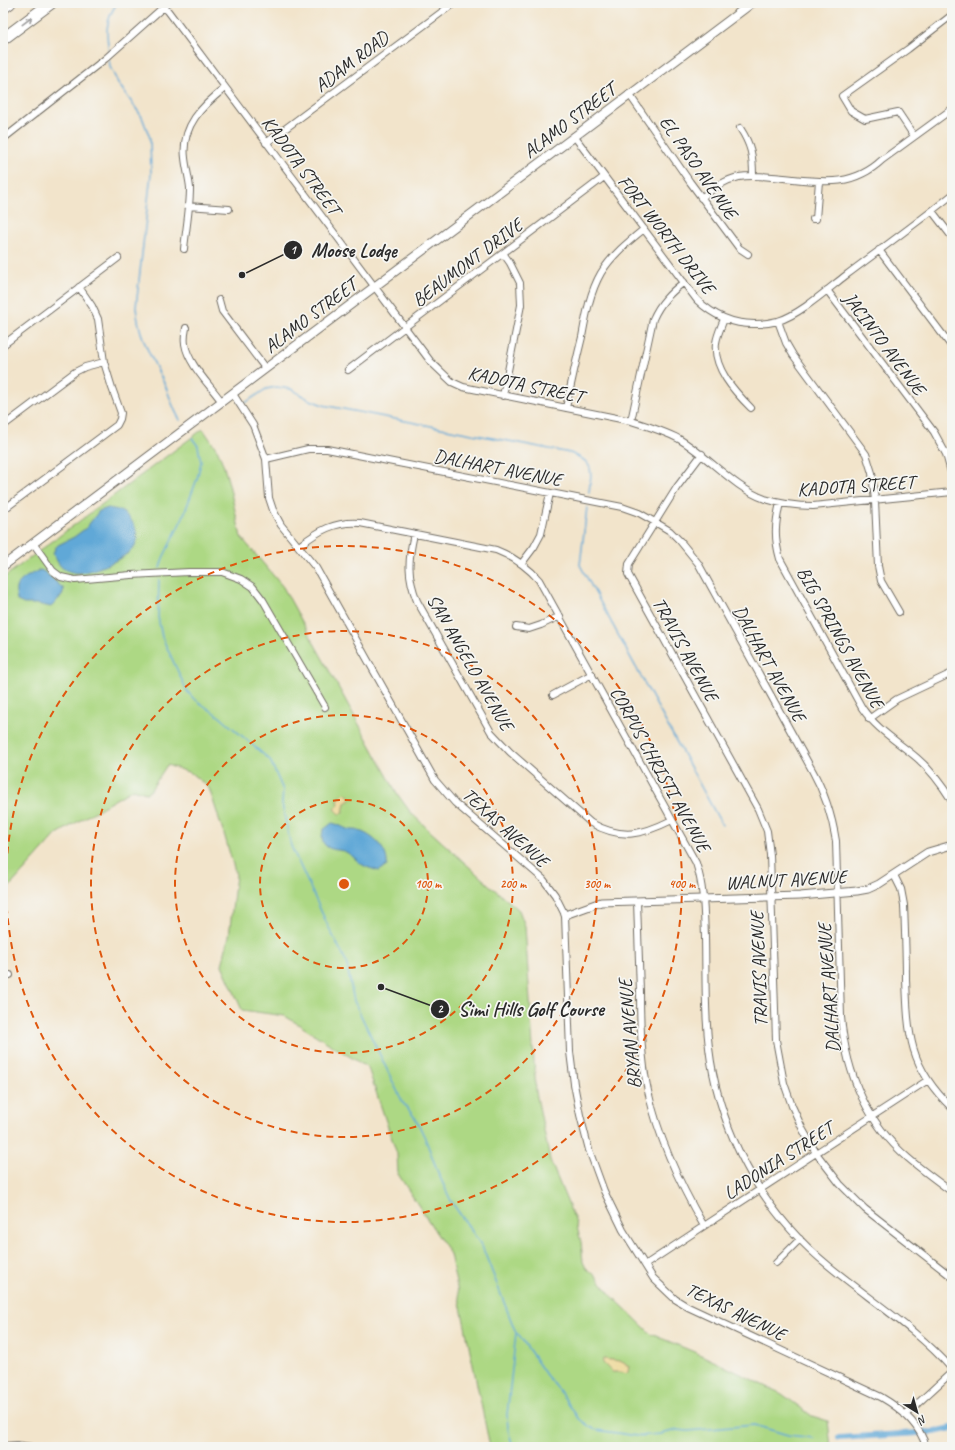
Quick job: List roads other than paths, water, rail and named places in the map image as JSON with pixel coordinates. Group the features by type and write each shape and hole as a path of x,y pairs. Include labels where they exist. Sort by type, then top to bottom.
{"highway":[{"path":"3,8 10,3"},
{"path":"3,39 51,3"}],"main road":[{"name":"ALAMO STREET","path":"3,566 752,3"}],"street":[{"name":"ADAM ROAD","path":"266,144 454,3"},
{"name":"KADOTA STREET","path":"163,4 266,144 375,286 431,362 452,382 463,387 630,421 653,428 669,434 702,454 750,491 764,498 780,503 796,506 813,506 875,501 952,492"},
{"path":"3,139 105,59 163,4"},
{"path":"914,136 898,112 865,119 851,111 842,96 951,17"},
{"path":"184,249 189,183 184,147 186,137 201,108 225,88"},
{"name":"EL PASO AVENUE","path":"629,94 739,248 748,254"},
{"path":"702,198 726,181 739,177 753,176 819,181 845,181 856,178 866,173 952,109"},
{"path":"740,128 751,149 753,158 753,176"},
{"name":"FORT WORTH DRIVE","path":"574,136 697,300 724,319 749,324 778,321 797,312 952,196"},
{"name":"BEAUMONT DRIVE","path":"348,370 604,177"},
{"path":"813,219 816,219 819,181"},
{"path":"188,206 229,208"},
{"path":"932,211 952,237"},
{"path":"566,408 593,289 602,272 614,255 644,229"},
{"path":"879,250 952,347"},
{"path":"503,253 520,283 521,305 503,396"},
{"path":"3,345 118,258"},
{"path":"630,421 653,318 664,300 684,282"},
{"path":"3,510 117,425 120,419 121,413 104,362 98,319 80,287"},
{"name":"JACINTO AVENUE","path":"827,290 936,437 946,454 952,476"},
{"path":"219,300 222,311 265,368"},
{"path":"724,319 716,343 718,362 724,376 751,408"},
{"path":"778,321 792,355 866,454 872,473 878,566 881,581 899,612"},
{"path":"186,328 184,342 187,352 202,376 222,402"},
{"path":"3,426 75,372 85,367 104,362"},
{"name":"TEXAS AVENUE","path":"233,394 254,425 266,459 269,498 273,510 281,525 316,568 435,780 455,803 543,880 555,894 565,915 570,1052 580,1115 589,1150 604,1191 623,1230 653,1278 662,1288 688,1307 893,1404 917,1429 926,1447"},
{"name":"DALHART AVENUE","path":"266,459 308,449 327,449 622,507 639,513 656,522 680,541 698,563 821,787 833,823 836,841 841,1017 843,1040 854,1080 862,1099 888,1138 907,1157 952,1192"},
{"path":"656,522 677,487 702,454"},
{"path":"522,563 534,547 541,534 550,493"},
{"name":"BIG SPRINGS AVENUE","path":"780,503 775,533 776,547 780,559 862,708 869,719 880,730 917,758 927,768 952,801"},
{"name":"TRAVIS AVENUE","path":"656,522 629,564 629,578 763,820 769,843 774,1022 778,1057 784,1083 792,1106 816,1153 840,1184 860,1204 952,1277"},
{"name":"CORPUS CHRISTI AVENUE","path":"299,546 321,530 332,526 344,523 360,524 496,550 509,555 522,563 539,580 696,863 701,877 704,899 707,1025 713,1073 721,1104 744,1163 778,1215 800,1239 828,1266 930,1345 952,1369"},
{"name":"SAN ANGELO AVENUE","path":"414,534 408,565 412,590 491,732 500,742 591,823 602,829 625,834 638,833 650,830 672,820"},
{"path":"33,543 53,571 61,577 75,580 189,572 222,572 241,579 253,587 264,600 325,707"},
{"path":"516,627 528,629 560,616"},
{"path":"553,695 592,674"},
{"path":"869,719 898,699 952,674"},
{"name":"WALNUT AVENUE","path":"565,915 601,902 771,897 838,893 868,889 894,875 928,852 952,845"},
{"path":"894,875 901,889 904,905 907,1015 909,1031 916,1057 928,1080 940,1096 952,1108"},
{"name":"BRYAN AVENUE","path":"637,901 641,1033 648,1092 657,1126 670,1161 685,1194 704,1226"},
{"path":"3,976 10,975"},
{"name":"LADONIA STREET","path":"645,1265 928,1080"},
{"path":"776,1263 800,1239"},
{"path":"905,1415 952,1372"},
{"path":"3,1446 17,1445 32,1447"}],"water":[{"path":"108,508 116,509 129,517 137,532 134,547 130,552 117,560 92,570 77,573 62,568 53,554 55,548 86,528 99,511"},
{"path":"41,570 64,589 62,596 51,607 37,604 24,604 17,601 16,588 19,582"},
{"path":"332,823 349,830 358,830 370,836 383,849 387,860 387,866 379,871 361,864 346,852 327,847 322,840 323,830"}],"waterway":[{"path":"109,53 107,27 110,15 117,3"},
{"path":"109,59 110,67 118,83 142,117 150,138 151,174 136,307 143,339 180,420"},
{"path":"245,403 266,389 276,387 291,389 308,399 323,405 570,453 584,460 590,467 591,477 589,492"},
{"path":"160,568 163,558 183,517 197,479 201,462 198,446 192,438"},
{"path":"587,507 580,565 722,825"},
{"path":"159,579 158,617 162,637 187,691 193,698 220,717 270,760 283,790 282,804 291,846 346,961 354,1001 403,1103 416,1119 451,1201 482,1246 516,1333 507,1415 508,1429 513,1447"},
{"path":"516,1333 519,1335 578,1418 590,1427 597,1430 637,1436 661,1434 677,1430 688,1431 754,1425 788,1435 814,1438"},
{"path":"839,1438 934,1432 952,1428"}],"place":[{"name":"Moose Lodge","path":"242,275"},
{"name":"Simi Hills Golf Course","path":"381,987"}]}
